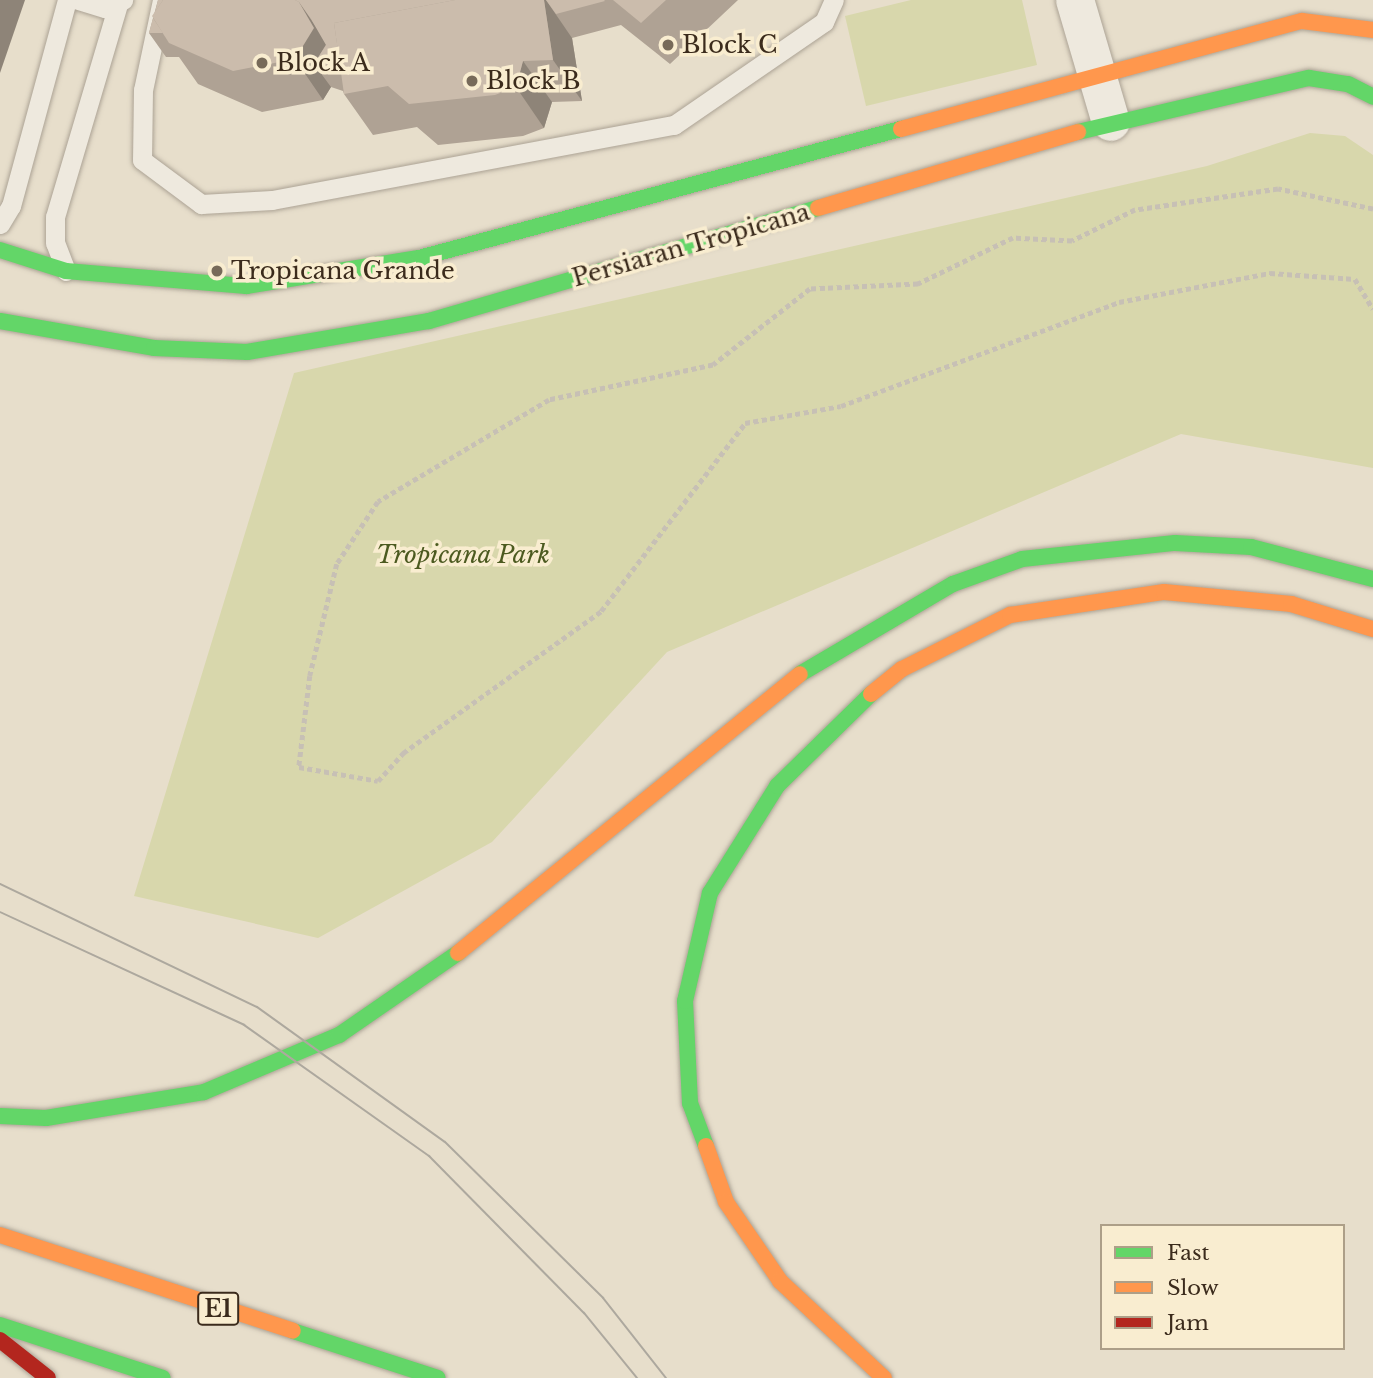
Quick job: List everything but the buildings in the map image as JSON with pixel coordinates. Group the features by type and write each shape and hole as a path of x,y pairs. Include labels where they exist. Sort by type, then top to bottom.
{"main road":[{"path":"0,250 66,271 246,286 419,258 1096,79 1302,21 1373,30"},
{"name":"Persiaran Tropicana","path":"0,321 153,348 247,352 429,321 1111,122 1309,78 1348,84 1373,97"},
{"path":"0,1116 46,1118 204,1092 339,1035 402,998 521,905 814,662 953,583 1021,559 1175,543 1251,547 1373,579"},
{"path":"884,1378 780,1281 726,1202 690,1103 685,1001 710,893 736,845 777,786 863,699 902,669 1010,615 1164,592 1291,604 1373,629"},
{"name":"E1","path":"0,1235 438,1378"},
{"path":"0,1325 163,1378"},
{"path":"0,1340 48,1378"}],"street":[{"path":"1074,0 1111,122"}],"lane":[{"path":"0,224 11,206 67,0"},
{"path":"66,271 55,243 55,218 121,2 92,7 78,0"},
{"path":"162,0 143,90 142,160 201,204 272,200 674,125 824,22 834,0"}],"path":[{"path":"1373,209 1278,189 1135,210 1072,241 1013,238 918,284 810,289 713,365 549,400 378,502 337,564 310,676 299,767 378,781 403,753 601,611 745,423 841,406 1119,302 1270,273 1355,279 1373,309"}],"green space":[{"path":"911,0 1022,0 1037,65 866,106 845,16"},
{"name":"Tropicana Park","path":"1310,133 1345,136 1373,155 1373,468 1181,434 667,652 492,842 318,938 134,896 294,373 1207,166"}],"tram line":[{"path":"0,884 257,1007 445,1142 603,1298 666,1378"},
{"path":"0,912 244,1025 429,1156 584,1313 637,1378"}],"traffic: fast":[{"path":"1078,132 1309,78 1348,84 1373,97"},
{"path":"0,250 66,271 246,286 419,258 901,129"},
{"path":"0,321 154,348 247,352 429,321 818,208"},
{"path":"800,674 953,584 1022,559 1175,543 1251,547 1373,579"},
{"path":"706,1146 690,1103 685,1001 710,893 777,786 871,694"},
{"path":"0,1116 46,1118 204,1092 339,1035 458,953"},
{"path":"0,1325 163,1378"},
{"path":"293,1331 438,1378"}],"traffic: slow":[{"path":"901,129 1302,21 1373,30"},
{"path":"818,208 1078,132"},
{"path":"871,694 902,669 1010,615 1164,592 1291,604 1373,629"},
{"path":"458,953 800,674"},
{"path":"706,1146 726,1202 780,1281 884,1378"},
{"path":"0,1235 293,1331"}],"traffic: jam":[{"path":"0,1340 48,1378"}],"place":[{"name":"Block C","path":"668,45"},
{"name":"Block A","path":"262,63"},
{"name":"Block B","path":"472,81"},
{"name":"Tropicana Grande","path":"217,271"}]}
